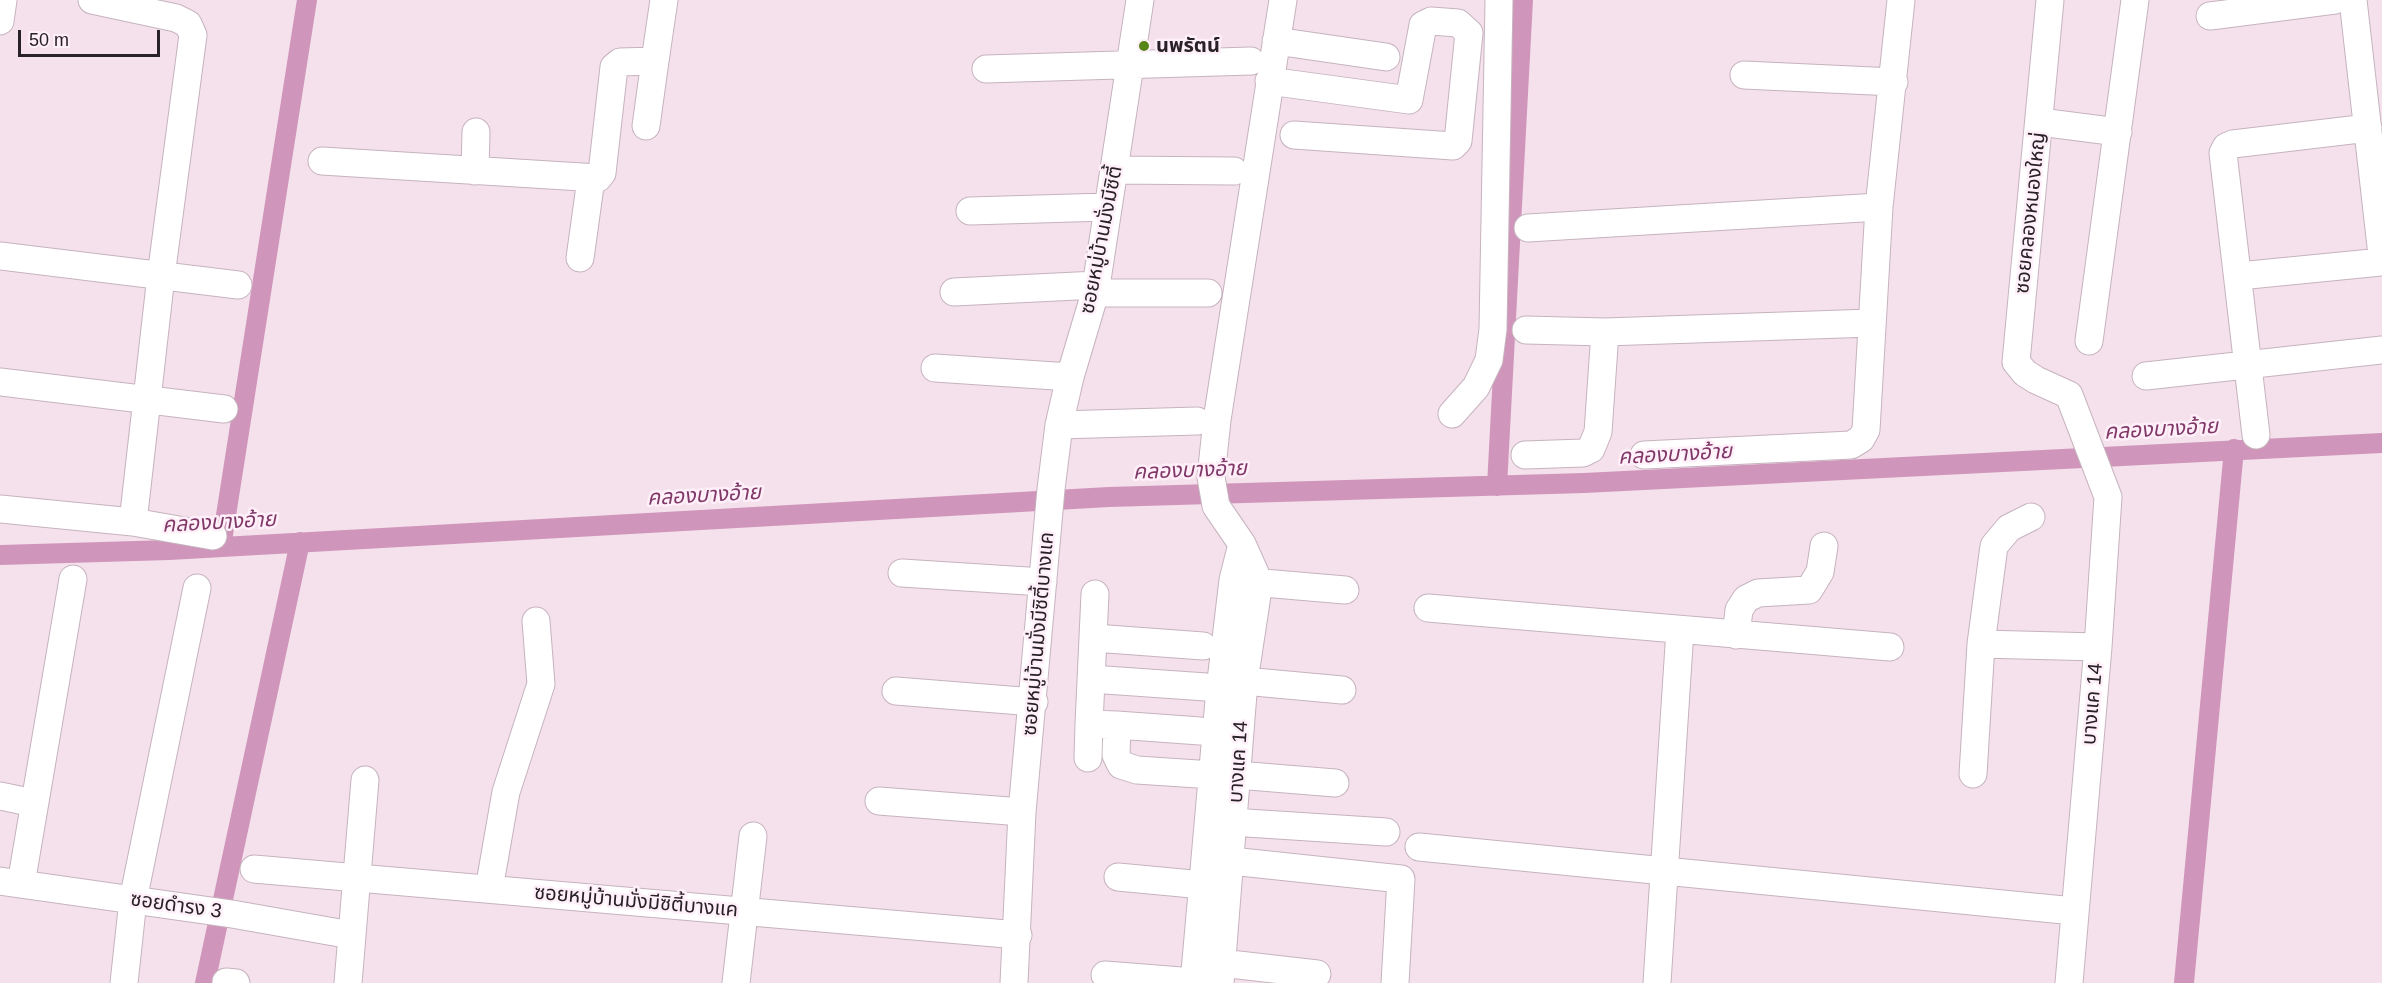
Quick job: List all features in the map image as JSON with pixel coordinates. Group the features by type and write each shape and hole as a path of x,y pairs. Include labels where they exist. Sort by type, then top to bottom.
{"street":[{"path":"0,21 3,0"},
{"path":"92,0 176,18 188,24 193,35 161,276 133,522"},
{"path":"646,126 664,0"},
{"name":"ซอยหมู่บ้านมั่งมีซิตี้","path":"1050,501 1059,425 1070,377 1096,289 1107,207 1116,170 1140,0"},
{"path":"1283,0 1269,81 1409,100"},
{"path":"1452,414 1476,387 1490,360 1493,329 1499,0"},
{"path":"1644,455 1851,445 1861,439 1866,429 1879,207 1901,0"},
{"name":"ซอยคลองหนองใหญ่","path":"2050,0 2016,362 2030,377 2069,395 2108,497"},
{"path":"2089,341 2135,0"},
{"path":"2210,16 2336,0"},
{"path":"2353,0 2372,119 2382,255"},
{"path":"1294,135 1403,142 1448,148 1458,141 1469,33 1458,23 1431,21 1423,25 1403,142"},
{"path":"1276,41 1386,57"},
{"path":"322,161 598,178 602,172 614,67 620,62 655,60"},
{"path":"986,69 1251,61"},
{"path":"1744,75 1894,82"},
{"name":"บางแค 14","path":"1194,983 1203,885 1222,821 1228,687 1246,581 1242,544 1216,506 1211,477 1217,420 1269,81"},
{"path":"2256,435 2223,153 2226,147 2233,144 2372,119"},
{"path":"2040,122 2118,132"},
{"path":"475,171 476,132"},
{"path":"1116,170 1234,171"},
{"path":"579,258 591,179"},
{"path":"970,211 1107,207"},
{"path":"1528,228 1879,207"},
{"path":"0,256 238,285"},
{"path":"2239,276 2382,262"},
{"path":"954,292 1096,289 1208,292"},
{"path":"1526,330 1605,332 1872,323"},
{"path":"1525,455 1583,453 1592,449 1598,432 1605,332"},
{"path":"2146,376 2382,350"},
{"path":"935,368 1070,377"},
{"path":"0,382 224,409"},
{"path":"1059,425 1197,421"},
{"name":"บางแค 14","path":"2069,983 2098,648 2108,497"},
{"name":"ซอยหมู่บ้านมั่งมีซิตี้บางแค","path":"1014,983 1022,812 1034,702 1050,501"},
{"path":"0,510 133,522 213,536"},
{"path":"1973,774 1981,644 1994,546 2009,528 2031,517"},
{"path":"1736,635 1739,610 1746,599 1758,593 1809,590 1820,572 1824,546"},
{"path":"902,573 1043,582"},
{"path":"10,882 34,803 73,579"},
{"path":"1246,581 1345,590"},
{"path":"124,983 133,900 197,588"},
{"path":"1088,758 1095,594"},
{"path":"1428,608 1890,647"},
{"path":"489,889 506,792 541,684 536,621"},
{"path":"1656,983 1680,630"},
{"path":"1094,638 1203,646"},
{"path":"1981,644 2098,648"},
{"path":"1091,679 1228,687 1342,690"},
{"path":"896,691 1034,702"},
{"path":"1089,724 1200,731"},
{"path":"1117,725 1116,755 1121,765 1137,770 1335,783"},
{"path":"348,983 365,780"},
{"path":"0,796 34,803"},
{"path":"879,801 1022,812"},
{"path":"1222,821 1386,831"},
{"name":"บางแค 14","path":"1221,973 1232,861 1222,821"},
{"path":"736,983 753,836"},
{"path":"1419,847 2074,911"},
{"path":"1232,861 1401,879 1395,983"},
{"name":"ซอยหมู่บ้านมั่งมีซิตี้บางแค","path":"254,869 1018,935"},
{"path":"1118,878 1203,885"},
{"name":"ซอยดำรง 3","path":"10,882 232,914 351,935"},
{"path":"1221,973 1317,974"},
{"path":"1105,975 1194,983"}],"waterway":[{"path":"221,547 307,0"},
{"path":"1497,486 1523,0"},
{"name":"คลองบางอ้าย","path":"0,555 169,550 1109,497 1584,483 2382,443"},
{"path":"2184,983 2234,449"},
{"path":"205,983 300,542"}],"place":[{"name":"นพรัตน์","path":"1144,46"}]}
